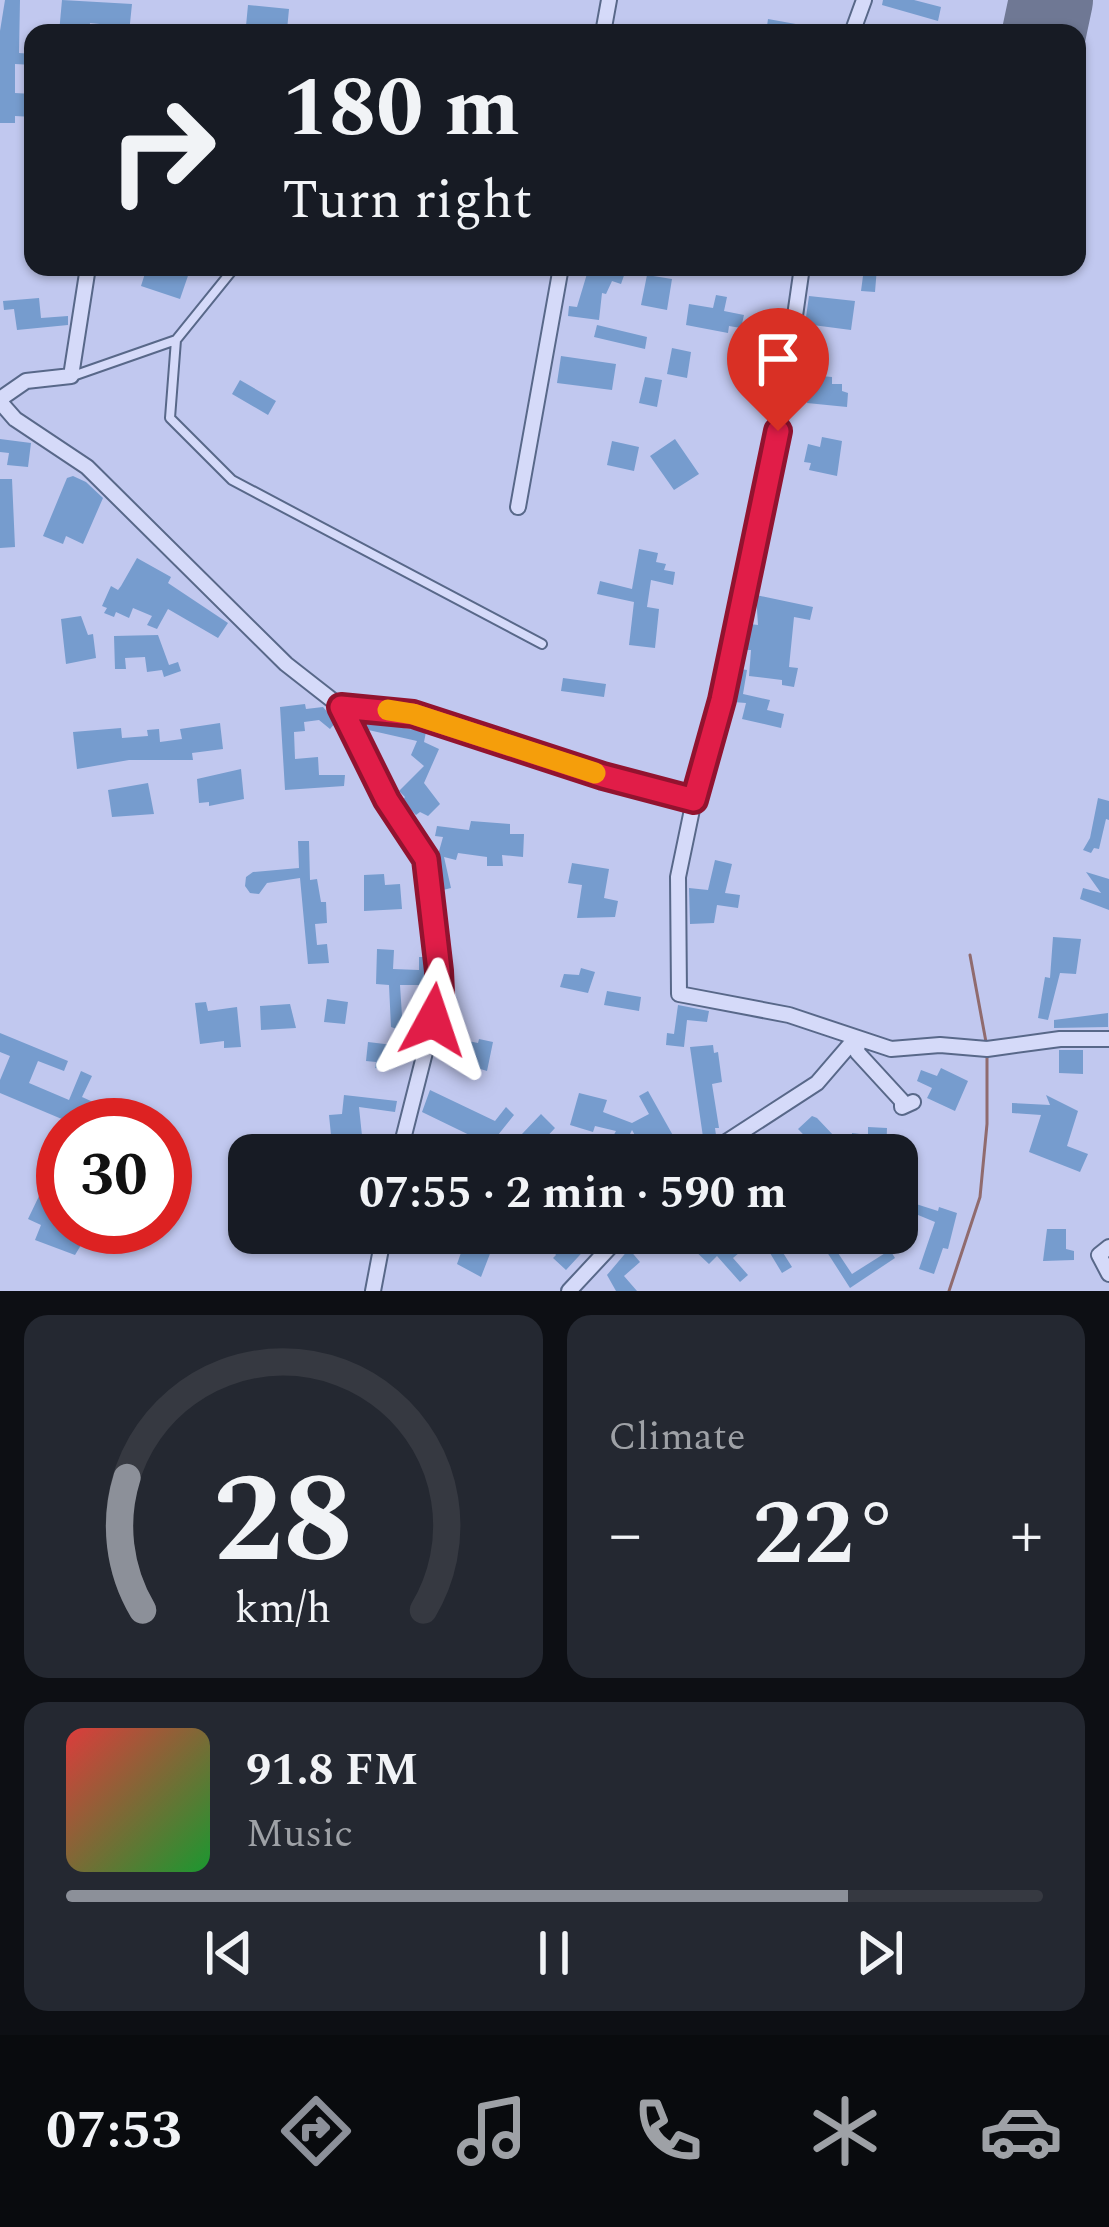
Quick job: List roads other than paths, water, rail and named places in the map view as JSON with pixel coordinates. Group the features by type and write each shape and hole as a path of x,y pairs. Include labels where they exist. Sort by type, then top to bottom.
{"street":[{"path":"87,276 71,376 26,381 0,400 15,419 87,467 286,664 341,707 387,800 422,849 434,897 440,993 404,1134"},
{"path":"518,507 559,276"},
{"path":"801,276 774,462 678,877 679,994 789,1016 890,1049 940,1045 987,1049 1060,1040 1109,1040"},
{"path":"341,707 413,714 603,776 694,800"},
{"path":"856,1041 857,1052 902,1107 913,1102"},
{"path":"738,1134 817,1083 856,1041"},
{"path":"1109,1247 1099,1255 1109,1274"},
{"path":"373,1291 380,1254"},
{"path":"569,1291 603,1254"}],"lane":[{"path":"71,376 176,340 228,276"},
{"path":"176,340 170,418 232,480 542,644"}],"waterway":[{"path":"970,955 986,1042"},
{"path":"949,1291 980,1197 987,1052"}]}
